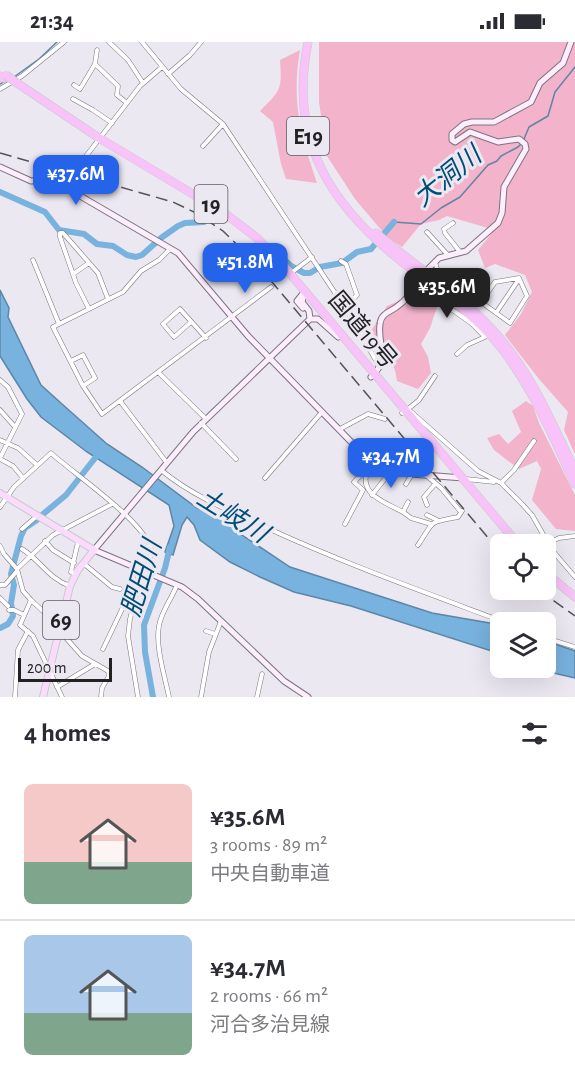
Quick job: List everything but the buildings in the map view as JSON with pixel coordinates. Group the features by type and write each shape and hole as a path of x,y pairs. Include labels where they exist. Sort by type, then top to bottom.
{"highway":[{"name":"E19","path":"308,42 302,96 308,133 324,177 355,216 466,312 505,353 542,413 575,484"},
{"name":"E19","path":"313,42 307,83 308,108 313,132 328,174 355,216"},
{"name":"国道19号","path":"2,75 98,140 230,222 268,255 375,373 505,534"},
{"name":"国道19号","path":"98,140 235,220 257,238 293,272 304,294 338,337 375,373"},
{"name":"E19","path":"383,242 474,312 503,342 540,396 575,471"},
{"name":"国道19号","path":"460,478 509,534"},
{"path":"556,581 575,597"},
{"path":"556,586 575,602"}],"main road":[{"path":"0,493 94,550"},
{"name":"69","path":"43,697 70,586 75,574 94,550"}],"street":[{"path":"0,89 22,76 64,42"},
{"path":"109,42 128,60 143,83"},
{"path":"141,42 181,89 223,124 345,307 375,373"},
{"path":"168,74 201,42"},
{"path":"427,270 434,261 447,254 461,253 470,249 498,223 502,213 503,191 526,149 525,144 519,139 498,142 470,132 455,142 452,140 452,134 464,124 494,122 531,102 540,83 563,63 571,42"},
{"path":"74,85 80,89 96,64 98,50"},
{"path":"96,64 118,86 117,95 127,104"},
{"path":"63,186 143,83 162,67"},
{"path":"73,99 112,123"},
{"path":"203,146 223,124"},
{"path":"0,167 31,181 50,180 63,186 171,248 232,318 366,455 392,470 501,483"},
{"path":"453,223 444,229 461,253"},
{"path":"427,232 447,254"},
{"path":"89,309 73,274 60,233 63,233 98,273 108,299"},
{"path":"171,248 159,260 141,271 127,290 53,327 83,386 102,414 271,287"},
{"path":"293,272 312,257"},
{"path":"33,260 59,324"},
{"path":"434,261 438,272 472,300 482,302 510,323 527,296 519,278"},
{"path":"343,262 357,295 345,307"},
{"path":"73,274 89,263"},
{"path":"482,302 495,282 519,278"},
{"path":"496,313 519,278"},
{"path":"375,373 382,355 381,319 387,312 400,305 418,282 471,323 484,337 467,345 457,354"},
{"path":"304,294 302,304 309,311 308,321"},
{"path":"191,322 174,337 162,324 180,309 206,338"},
{"path":"308,697 284,681 186,590 94,550 203,421 308,321 318,319 338,337"},
{"path":"71,361 82,356 95,378 83,386"},
{"path":"159,373 236,459"},
{"path":"435,376 419,400 405,411 478,471 501,483 532,515 542,534"},
{"path":"0,380 8,387 22,414 0,458 13,466 23,478"},
{"path":"120,401 167,463"},
{"path":"0,410 16,428"},
{"path":"265,478 322,412"},
{"path":"340,429 368,414 385,419"},
{"path":"0,440 18,448 37,465"},
{"path":"501,483 514,470 534,441"},
{"path":"345,524 363,490 354,482 363,473 370,446"},
{"path":"0,507 23,478 51,453 124,513 140,532 151,550 148,567 137,564 133,566"},
{"path":"372,495 392,470"},
{"path":"159,471 196,493 297,542 490,617"},
{"path":"363,473 372,495 411,518 431,524"},
{"path":"406,484 412,474"},
{"path":"418,545 431,524 439,520 458,517 462,511 426,475"},
{"path":"427,504 424,497 435,484"},
{"path":"403,512 408,502"},
{"path":"0,585 5,585 12,577 15,568 45,541 112,504"},
{"path":"427,515 439,520"},
{"path":"22,529 37,516"},
{"path":"556,540 575,536"},
{"path":"45,541 53,550 74,563"},
{"path":"75,574 71,572 78,542"},
{"path":"0,546 15,568 24,591 31,600 45,613 53,606 64,608"},
{"path":"22,549 31,554 46,572 70,586"},
{"path":"556,555 575,577"},
{"path":"83,563 112,587 120,589"},
{"path":"103,649 136,582 146,572"},
{"path":"136,582 137,591 128,636 138,697"},
{"path":"175,586 163,613 158,637 169,696 177,697"},
{"path":"0,598 11,609 24,615"},
{"path":"31,600 21,625 33,636 62,697"},
{"path":"201,697 220,621"},
{"path":"59,629 77,651 109,674 102,688 101,697"},
{"path":"15,697 18,650 28,631"},
{"path":"206,631 215,634"},
{"path":"556,641 575,647"},
{"path":"57,687 95,664"},
{"path":"257,697 262,674"}],"shaded area":[{"path":"319,42 575,42 575,454 564,430 568,412 505,335 521,314 532,292 525,275 495,264 485,268 478,250 492,233 488,228 447,216 421,224 402,247 388,238 355,199 327,156 319,102"},
{"path":"300,50 297,69 299,118 317,183 286,179 273,122 260,111 279,89 280,60"},
{"path":"423,284 440,298 430,328 421,344 428,357 431,373 418,389 397,381 392,364 387,359 378,356 371,331 387,306 413,295"},
{"path":"526,401 533,406 539,423 575,495 575,531 556,529 532,500 541,469 537,461 519,469 494,450 487,438 499,434 508,444 521,432 512,411"}],"water":[{"path":"0,290 9,308 8,317 41,385 107,444 197,508 220,515 239,533 290,567 432,613 490,623 490,650 351,606 294,592 230,562 200,540 194,525 187,517 182,525 173,555 165,552 174,526 169,505 87,452 41,417 0,356"},
{"path":"556,644 575,651 575,678 556,674"}],"waterway":[{"path":"14,77 39,59 57,42"},
{"name":"大洞川","path":"524,139 529,127 548,116 555,92 575,67"},
{"path":"0,84 7,80"},
{"name":"大洞川","path":"394,222 421,224 460,197 488,165 522,143"},
{"name":"大洞川","path":"0,192 45,212 59,230 84,234 97,244 113,246 127,255 136,257 142,255 178,226 185,223 204,222 209,216 214,215"},
{"name":"大洞川","path":"274,250 291,266 304,273 310,273 320,267 342,263 357,252 371,249 394,222"},
{"path":"42,515 66,495 99,453"},
{"path":"0,628 8,624 13,616 11,603 14,585 11,574 21,536 25,528 37,520"},
{"name":"肥田川","path":"153,697 145,652 144,625 165,568 170,547"}],"railway":[{"path":"0,153 173,202 196,213 223,231 255,262 490,540"},
{"path":"553,600 575,616"}],"water label":[{"name":"土岐川","path":"233,515"}]}
